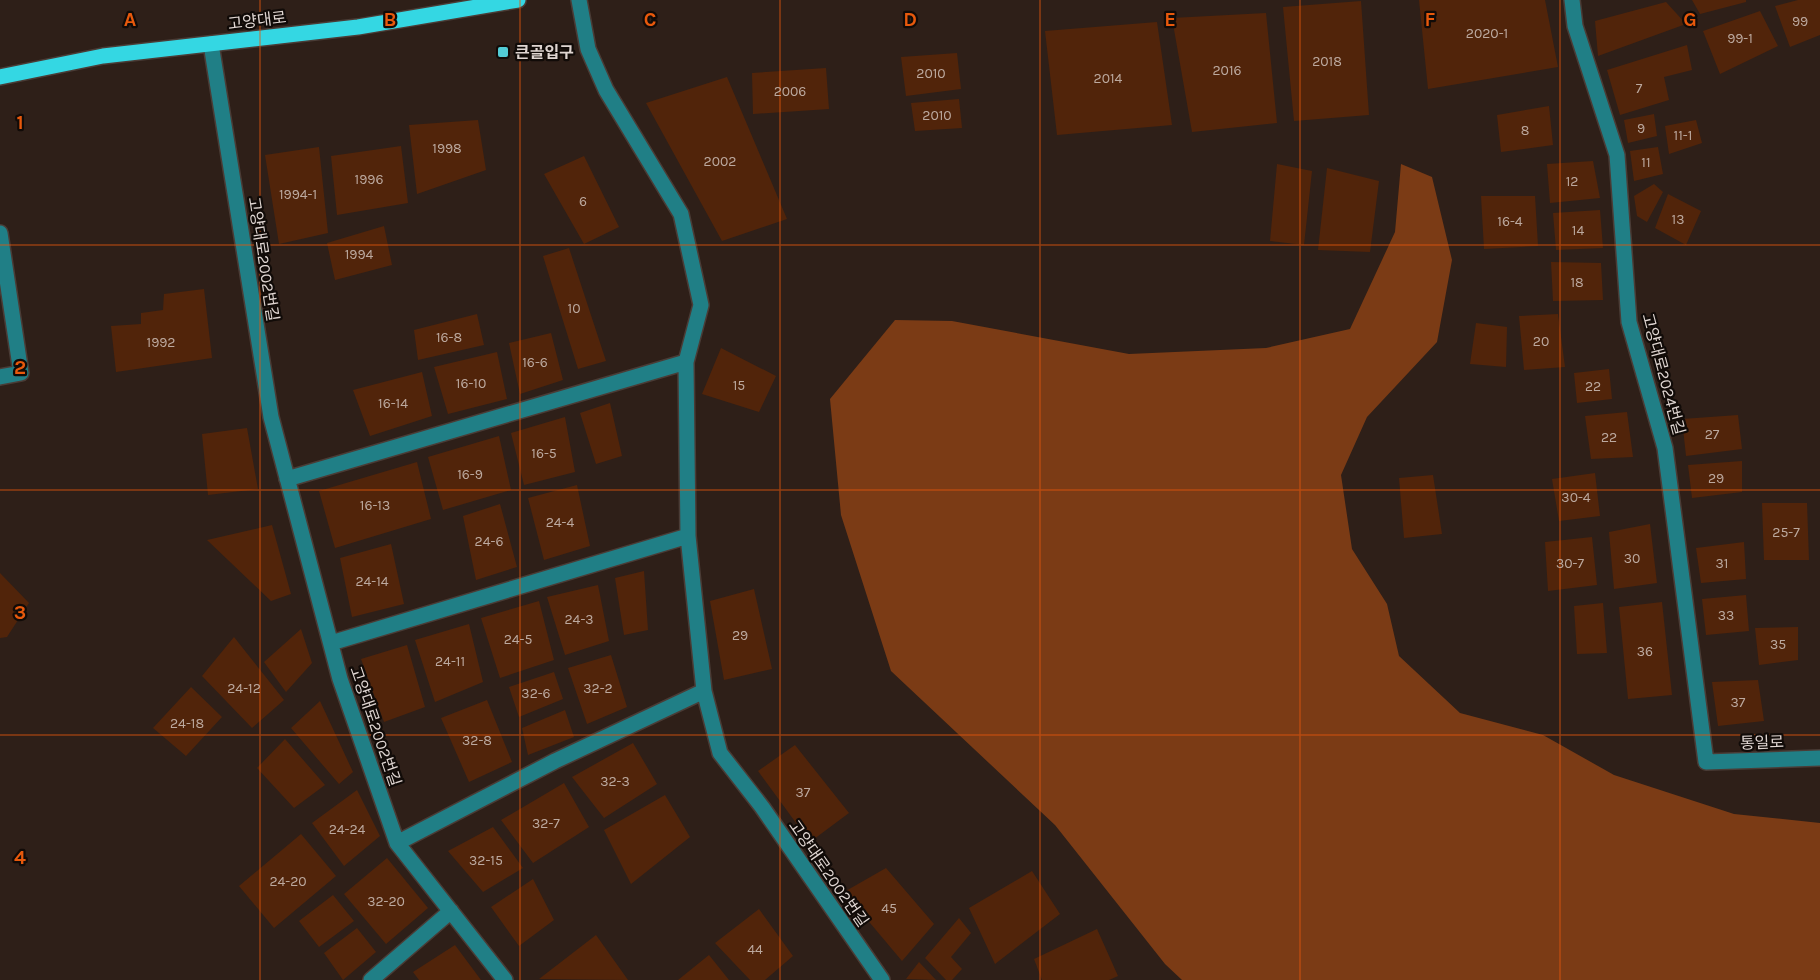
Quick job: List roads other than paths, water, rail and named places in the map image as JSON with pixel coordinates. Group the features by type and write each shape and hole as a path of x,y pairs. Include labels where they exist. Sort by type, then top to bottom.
{"main road":[{"name":"고양대로","path":"0,77 103,56 358,27 518,0"}],"street":[{"name":"고양대로2002번길","path":"579,0 588,49 606,90 681,214 701,305 686,362 688,536 704,691 720,753 762,807 881,980"},
{"name":"고양대로2024번길","path":"1572,0 1575,26 1617,155 1629,322 1665,448 1706,762"},
{"name":"고양대로2002번길","path":"211,44 271,417 340,679 397,843 506,980"},
{"path":"0,233 6,323 21,373 0,377"},
{"path":"288,479 686,362"},
{"path":"331,643 688,536"},
{"path":"397,843 555,761 704,691"},
{"name":"통일로","path":"1706,762 1820,758"},
{"path":"370,980 451,911"}],"place":[{"name":"큰골입구","path":"503,52"}]}
